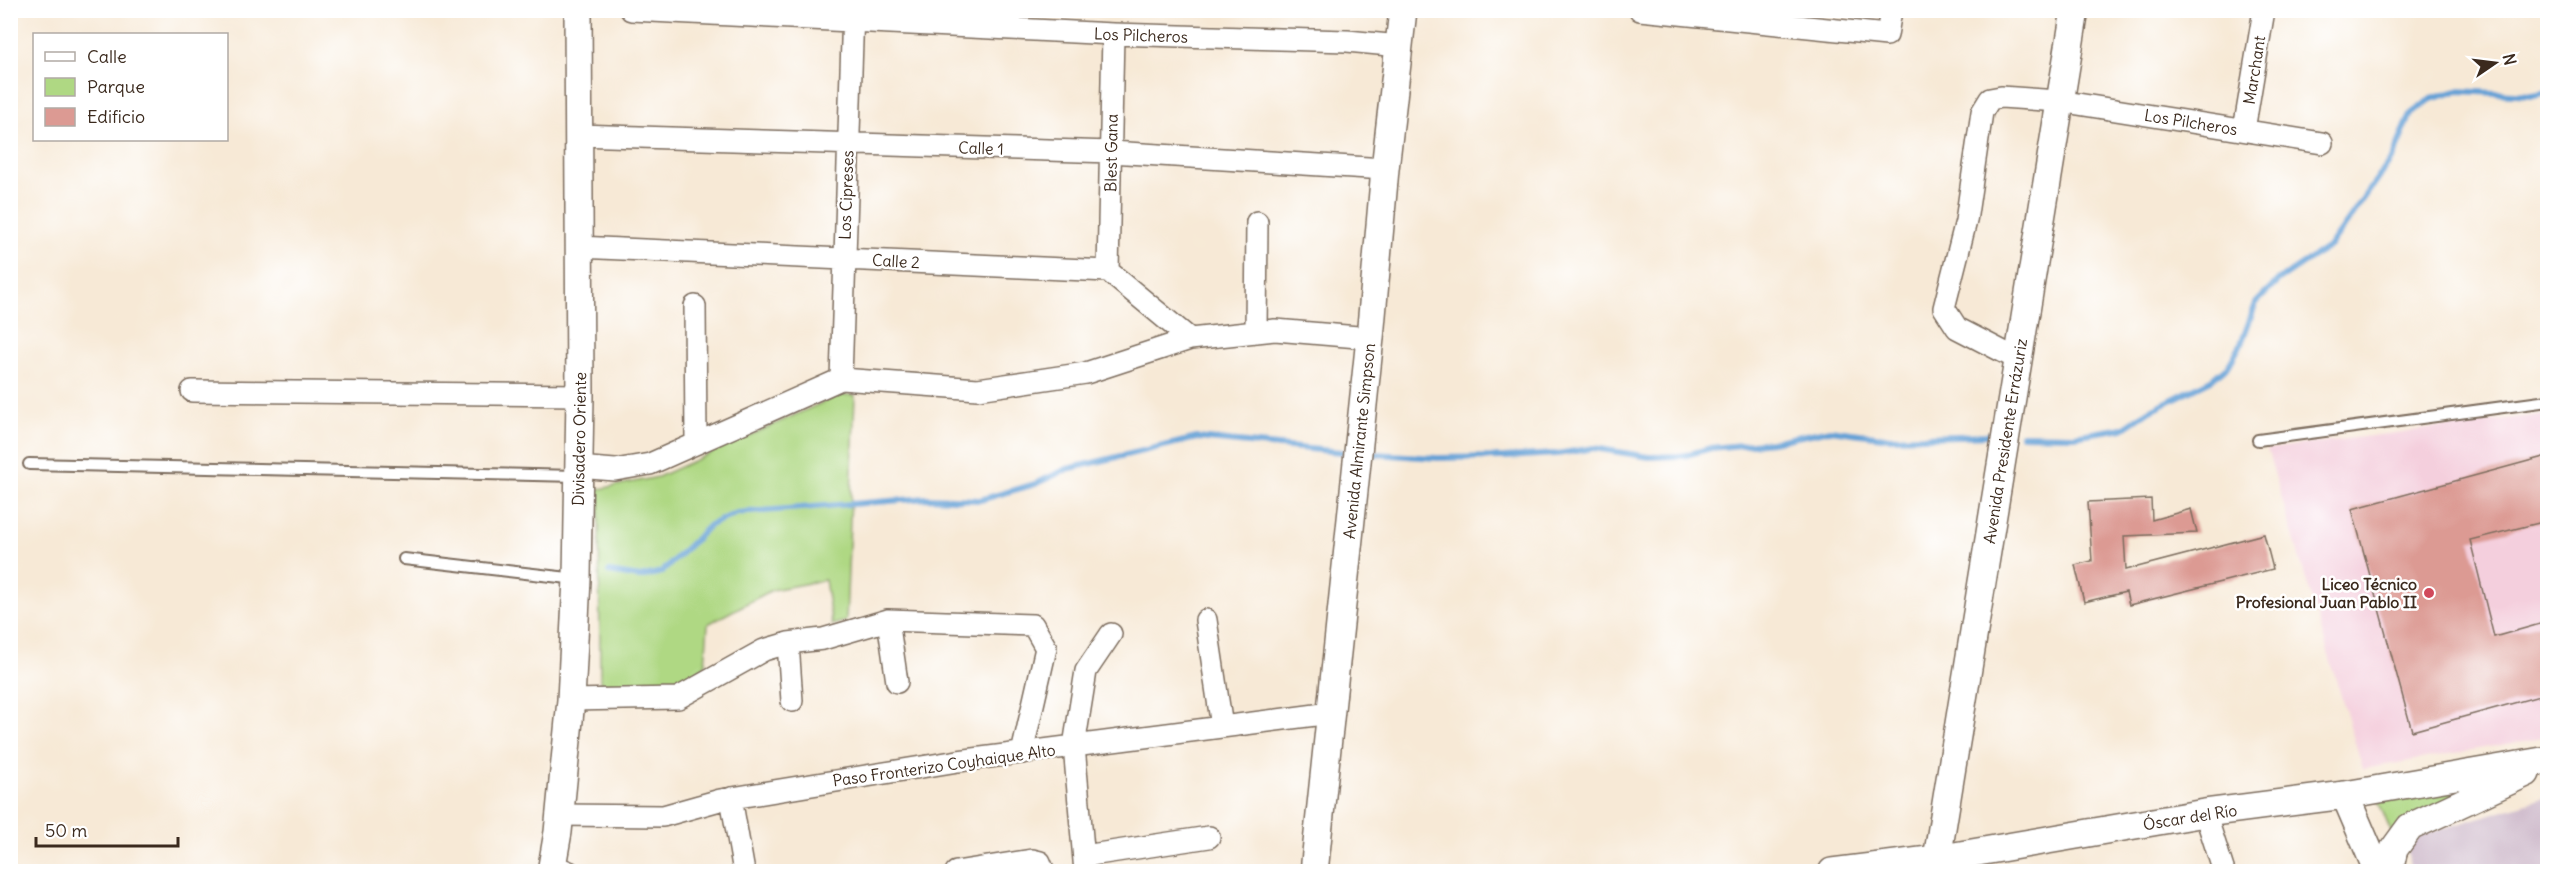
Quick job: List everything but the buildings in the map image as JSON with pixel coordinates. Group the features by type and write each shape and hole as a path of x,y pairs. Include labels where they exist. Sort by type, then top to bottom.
{"street":[{"name":"Divisadero Oriente","path":"558,869 559,815 571,700 578,579 577,471 580,395 578,10"},
{"name":"Los Pilcheros","path":"631,10 853,16 1113,34 1347,41 1400,46"},
{"name":"Avenida Almirante Simpson","path":"1314,872 1370,338 1384,169 1403,10"},
{"path":"1640,10 1887,35 1891,10"},
{"name":"Avenida Presidente Errázuriz","path":"1938,865 2075,10"},
{"name":"Marchant","path":"2244,130 2264,10"},
{"name":"Los Cipreses","path":"841,379 843,259 853,16"},
{"name":"Blest Gana","path":"1108,271 1113,34"},
{"name":"Los Pilcheros","path":"2019,360 1957,328 1944,308 1966,220 1982,112 1990,99 2001,97 2059,101 2322,143"},
{"name":"Calle 1","path":"578,135 1111,152 1384,169"},
{"path":"1256,332 1257,222"},
{"name":"Calle 2","path":"578,247 1108,271"},
{"path":"1108,271 1190,339"},
{"path":"695,306 696,443"},
{"path":"577,471 615,470 650,464 841,379 978,389 1086,373 1190,339 1275,330 1370,338"},
{"path":"192,391 580,395"},
{"path":"571,700 678,698 764,650 788,643 823,639 888,620 1033,625 1046,648 1022,753"},
{"path":"888,620 897,682"},
{"path":"1206,620 1222,727"},
{"path":"1111,634 1086,671 1074,746 1084,864 1209,837"},
{"path":"788,643 792,700"},
{"name":"Paso Fronterizo Coyhaique Alto","path":"559,815 663,816 731,798 1022,753 1331,713"},
{"path":"2389,872 2394,849 2410,827 2547,762"},
{"name":"Óscar del Río","path":"1832,872 1938,865 2205,813 2345,795 2547,762"},
{"path":"2345,795 2378,872"},
{"path":"731,798 744,872"},
{"path":"2205,813 2224,872"},
{"path":"956,872 1032,860 1040,862 1044,872"}],"lane":[{"path":"2258,440 2547,401"},
{"path":"30,464 577,471"},
{"path":"404,559 578,579"}],"shaded area":[{"name":"Liceo Técnico Profesional Juan Pablo II","path":"2547,414 2547,737 2363,769 2267,449"},
{"path":"2547,797 2547,871 2410,871 2408,851 2416,837"}],"green space":[{"path":"839,395 855,395 846,621 832,625 825,580 772,590 708,624 705,666 683,682 600,684 599,489 658,477"},
{"path":"2489,778 2391,832 2377,798"}],"waterway":[{"path":"2022,435 2074,436 2123,428 2147,412 2211,380 2229,365 2241,344 2256,303 2279,280 2331,245 2393,157 2411,114 2431,99 2458,91 2533,95 2548,92"},
{"path":"1375,454 1437,458 1504,457 1557,454 1594,448 1649,457 1683,456 1711,448 1772,442 1830,430 1890,438 1991,435"},
{"path":"609,572 640,577 662,572 710,525 737,513 927,498 980,500 1035,484 1067,469 1197,438 1341,452"}],"place":[{"name":"Liceo Técnico Profesional Juan Pablo II","path":"2429,593"}]}
